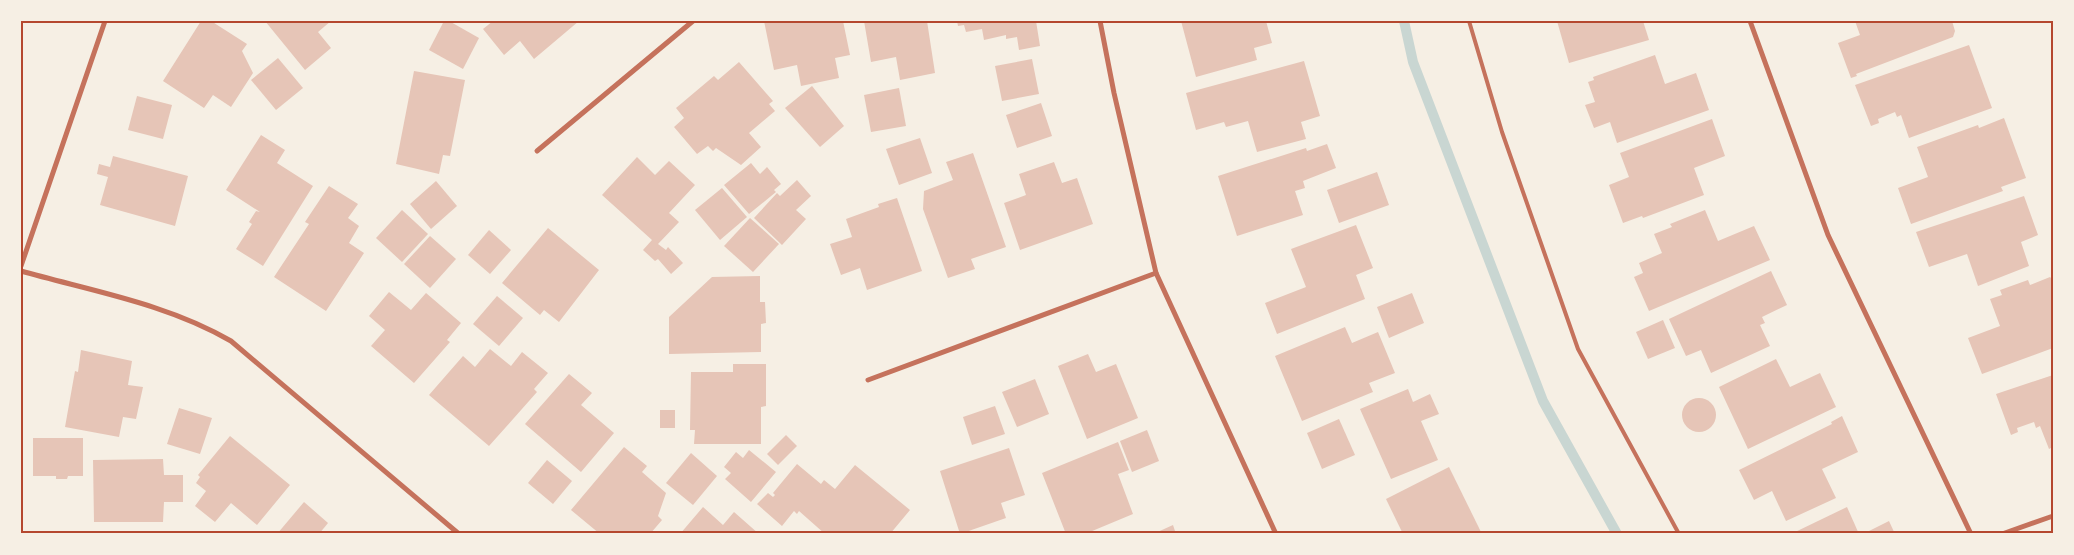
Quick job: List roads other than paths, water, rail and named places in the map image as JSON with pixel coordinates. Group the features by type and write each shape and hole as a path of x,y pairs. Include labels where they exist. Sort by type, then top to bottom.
{"street":[{"path":"21,266 105,21"},
{"path":"537,151 693,21"},
{"path":"1100,21 1114,93 1156,273 1276,534"},
{"path":"1750,21 1828,235 1972,534"},
{"path":"21,271 203,324 231,341 459,534"},
{"path":"868,380 1156,273"},
{"path":"2002,534 2053,516"}],"lane":[{"path":"1469,21 1502,132 1578,349 1679,534"}],"waterway":[{"path":"1404,21 1413,62 1543,401 1617,534"}]}
